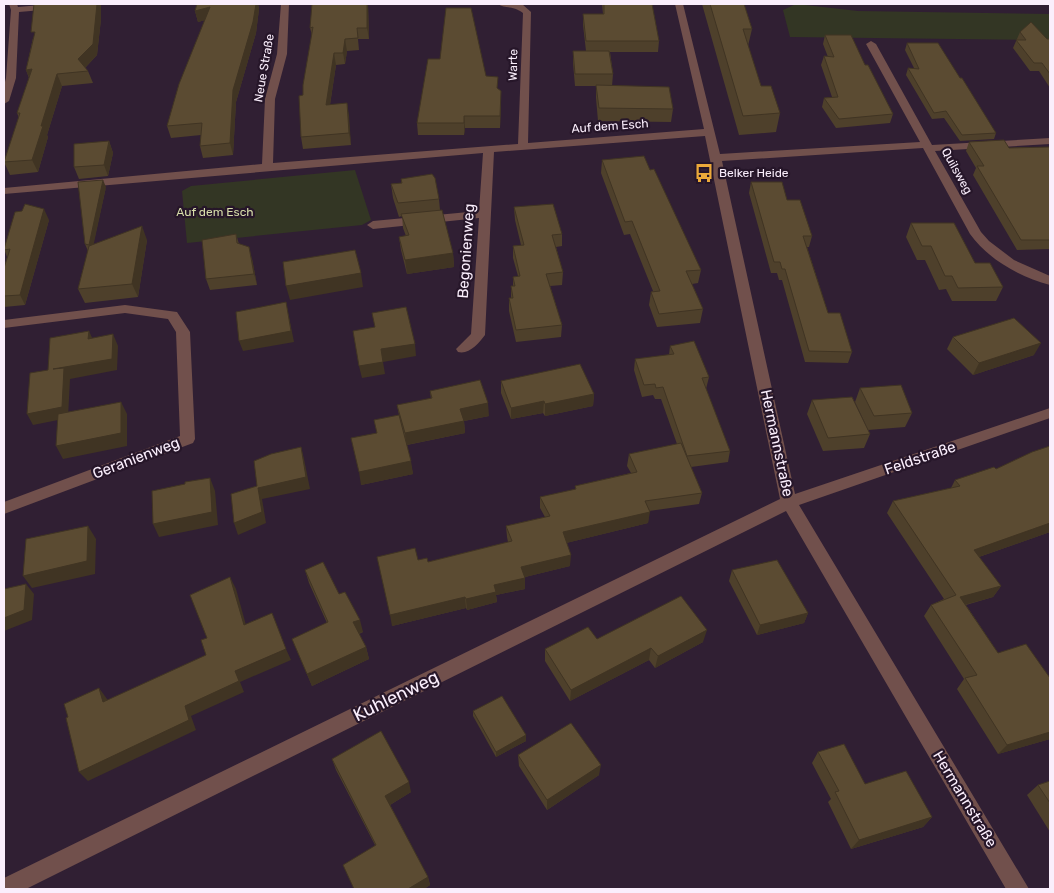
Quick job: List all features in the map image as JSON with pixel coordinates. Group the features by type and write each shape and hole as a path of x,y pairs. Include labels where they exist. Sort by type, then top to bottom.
{"street":[{"path":"4,102 11,78 14,7 77,4"},
{"name":"Neue Straße","path":"267,167 270,100 282,54 285,4"},
{"name":"Warte","path":"502,4 518,5 527,12 524,146"},
{"name":"Hermannstraße","path":"679,4 710,132 789,502 1018,889"},
{"name":"Quilsweg","path":"870,44 976,234 989,250 1005,262 1050,281"},
{"name":"Auf dem Esch","path":"4,191 267,167 710,132"},
{"path":"715,158 928,146 1050,142"},
{"name":"Begonienweg","path":"462,349 478,335 489,149"},
{"path":"373,225 485,214"},
{"name":"Geranienweg","path":"4,324 125,309 172,315 183,332 188,438 4,508"},
{"name":"Feldstraße","path":"789,502 1050,413"},
{"name":"Kuhlenweg","path":"4,889 789,502"}],"green space":[{"path":"796,4 858,11 1050,14 1050,40 790,37 783,10"},
{"name":"Auf dem Esch","path":"355,170 371,220 362,225 187,243 182,191 191,186"}],"building":[{"path":"34,4 97,4 93,44 78,59 88,71 57,74 32,160 4,162 20,113 17,113 32,69 26,70 35,32 31,32"},
{"path":"197,4 256,4 253,22 233,90 230,143 200,146 202,123 167,126 179,84 210,7 195,11"},
{"path":"312,4 367,4 367,28 357,28 358,38 345,39 343,53 334,53 326,105 347,103 349,133 301,137 299,96 303,95 313,27 310,28"},
{"path":"604,4 652,4 659,41 586,41 583,14 604,14"},
{"path":"710,4 744,4 752,29 743,29 761,86 771,86 780,113 743,116"},
{"path":"446,8 471,8 486,76 498,77 497,88 501,91 500,116 464,116 464,123 417,123 428,59 440,59"},
{"path":"1031,22 1047,39 1050,39 1050,74 1042,63 1034,63 1016,40 1026,40 1020,32"},
{"path":"825,35 851,35 865,65 868,65 893,114 839,119 824,98 838,97 824,56 834,57"},
{"path":"907,43 938,43 996,133 962,135 946,111 934,113 908,68 919,69"},
{"path":"573,51 609,51 613,74 575,74"},
{"path":"596,85 669,87 673,109 599,108"},
{"path":"1004,140 1009,148 1050,147 1050,240 1021,240 977,166 984,166 969,142"},
{"path":"109,141 104,165 74,167 74,144"},
{"path":"644,156 650,170 654,169 701,270 686,271 703,309 659,314 651,292 660,291 632,221 625,222 602,160"},
{"path":"432,174 435,178 439,199 398,203 391,184 402,183 401,179"},
{"path":"103,180 89,245 85,244 78,182"},
{"path":"751,182 782,182 787,200 800,200 812,236 803,236 828,313 840,313 852,352 809,351 785,269 782,269 780,262 774,262"},
{"path":"25,204 44,209 20,295 4,296 4,268 10,249 4,249 15,212 22,211"},
{"path":"553,204 562,234 552,235 563,272 546,274 562,325 516,330 509,298 513,298 511,286 515,286 513,277 520,276 513,246 524,245 514,207"},
{"path":"442,210 453,253 405,260 399,237 409,235 401,214"},
{"path":"911,223 954,223 975,263 990,263 1003,287 958,288 952,276 945,276 931,246 922,246"},
{"path":"142,226 132,284 78,289 89,246"},
{"path":"236,234 237,243 249,247 254,274 206,279 202,240"},
{"path":"355,250 361,273 286,286 283,262"},
{"path":"286,302 291,331 239,341 236,312"},
{"path":"406,307 415,344 381,349 383,362 359,366 353,331 375,327 372,313"},
{"path":"1014,318 1041,343 979,363 953,337"},
{"path":"89,331 88,339 113,334 112,359 53,369 64,368 62,407 27,414 30,373 48,370 50,338"},
{"path":"694,341 709,377 702,378 730,451 687,456 663,387 656,388 655,384 644,385 635,359 674,354 670,346"},
{"path":"580,364 594,394 545,404 544,401 511,408 501,381"},
{"path":"480,380 488,403 460,409 464,421 405,433 397,405 432,398 430,391"},
{"path":"901,385 912,413 874,416 860,388"},
{"path":"852,397 870,434 828,438 812,400"},
{"path":"121,402 121,433 56,446 58,414"},
{"path":"399,415 411,461 359,472 351,438 377,433 374,420"},
{"path":"681,443 702,493 645,501 650,512 563,532 571,555 521,567 525,578 494,585 496,592 466,599 465,597 390,615 377,557 415,548 418,560 427,558 428,562 512,541 506,526 550,516 540,497 576,489 575,486 637,472 629,454"},
{"path":"1050,446 1050,523 974,550 1001,586 960,597 998,653 1026,644 1050,678 1050,732 1007,745 965,678 977,675 931,605 956,595 893,501 960,486 955,480 994,467 996,469 1032,452"},
{"path":"301,447 306,477 258,488 262,512 234,523 231,494 257,486 254,461 271,454"},
{"path":"210,478 212,512 153,524 152,491 185,484 185,482"},
{"path":"88,526 87,561 23,576 26,539"},
{"path":"777,560 808,613 760,625 732,570"},
{"path":"323,562 339,594 345,592 360,620 353,622 366,647 307,674 292,639 328,622 305,570"},
{"path":"230,577 244,625 272,613 286,649 235,671 239,681 185,706 189,720 79,772 64,704 99,688 103,702 206,655 201,640 207,638 190,595"},
{"path":"26,584 24,610 4,618 4,589"},
{"path":"681,596 707,630 658,656 651,648 571,690 545,649 588,627 597,639"},
{"path":"502,696 526,735 496,752 473,711"},
{"path":"571,723 601,765 547,800 518,755"},
{"path":"381,731 409,782 385,796 428,877 408,889 354,889 343,865 376,845 332,759"},
{"path":"844,744 865,784 906,771 932,817 859,840 835,792 839,791 818,752"},
{"path":"1050,781 1050,803 1038,785"}],"place":[{"name":"Belker Heide","path":"704,173"}]}
